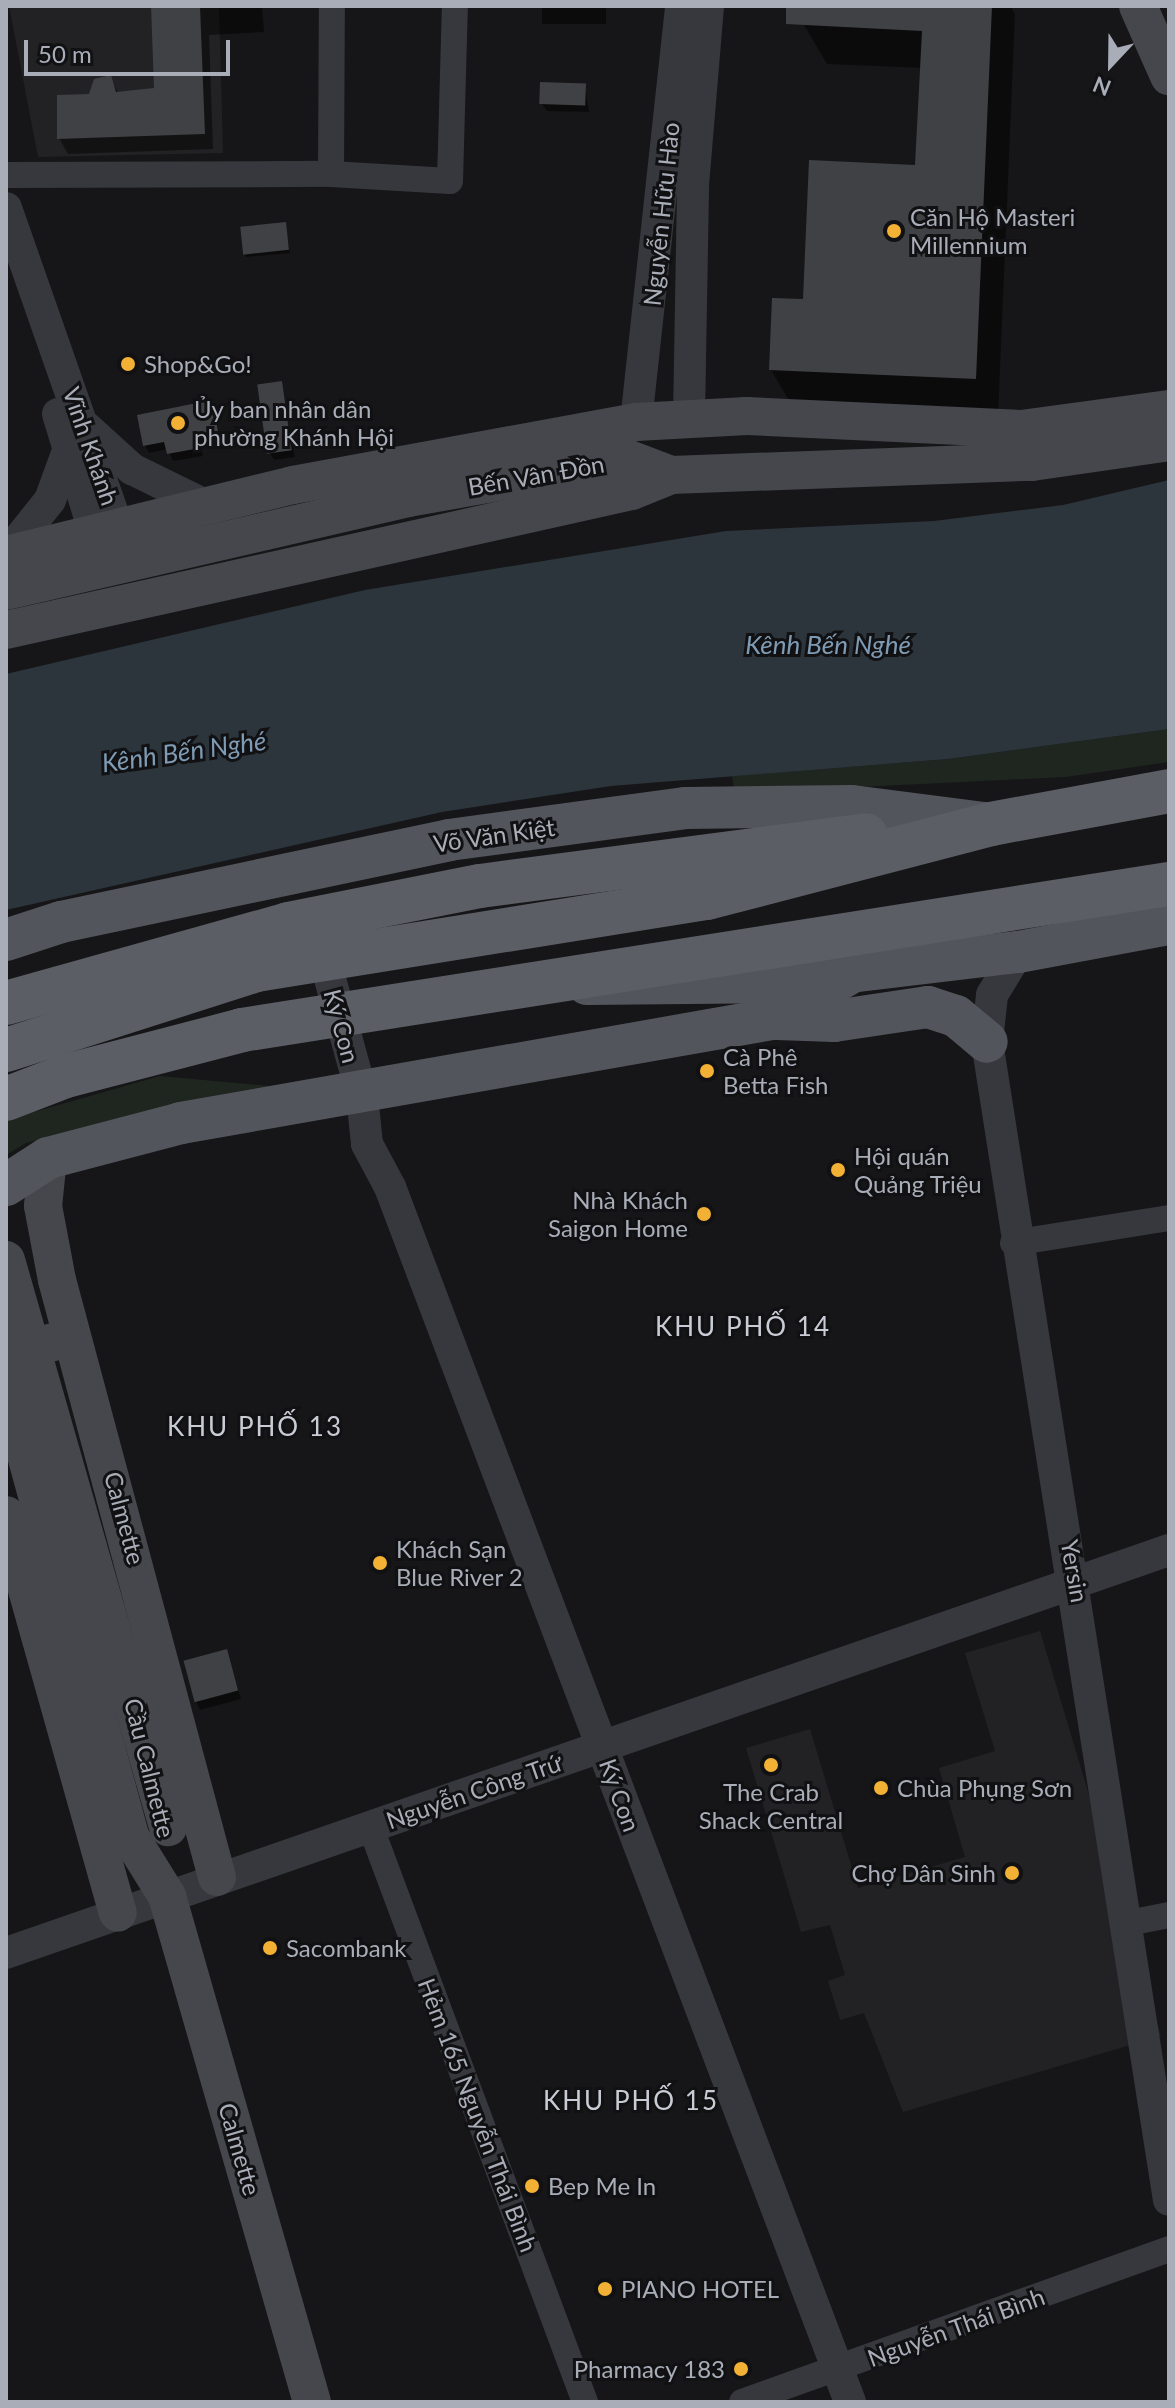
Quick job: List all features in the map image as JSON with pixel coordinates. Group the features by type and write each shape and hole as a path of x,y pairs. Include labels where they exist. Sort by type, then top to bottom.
{"highway":[{"name":"Võ Văn Kiệt","path":"6,1050 143,1002 324,957 707,898 991,824 1169,791"},
{"path":"6,1003 288,924 480,886 794,841 991,824"},
{"path":"6,1099 152,1052 337,1015 542,980 1169,884"},
{"name":"Võ Văn Kiệt","path":"6,1029 98,995 260,951 324,957"}],"main road":[{"path":"1138,6 1169,76"},
{"name":"Bến Vân Đồn","path":"6,591 203,504 636,422 689,418 1021,429 1169,409"},
{"name":"Bến Vân Đồn","path":"6,555 111,544 629,459 671,475 1032,462 1169,442"},
{"path":"6,630 599,496 671,475"},
{"name":"Võ Văn Kiệt","path":"6,940 192,892 449,840 685,808 852,806 991,824"},
{"path":"542,980 676,988 852,972 1018,952 1169,924"},
{"path":"772,1019 852,972"},
{"path":"6,1185 48,1158 181,1123 362,1095 772,1019 834,1021 928,1007 956,1016 987,1042"},
{"name":"Calmette","path":"48,1158 43,1206 74,1336 217,1877"},
{"name":"Cầu Calmette","path":"6,1260 168,1827 167,1896"},
{"path":"6,1355 74,1336"},
{"name":"Cầu Calmette","path":"6,1382 131,1838 167,1896"},
{"path":"6,1515 118,1913"},
{"name":"Calmette","path":"167,1896 312,2402"}],"street":[{"path":"331,174 332,6"},
{"path":"6,175 331,174 450,181 455,6"},
{"name":"Nguyễn Hữu Hào","path":"636,422 645,367 681,6"},
{"name":"Nguyễn Hữu Hào","path":"689,418 685,370 708,6"},
{"name":"Vĩnh Khánh","path":"6,208 45,337 43,366 76,437 111,544"},
{"path":"645,367 685,370"},
{"path":"6,555 50,500 76,437 203,504"},
{"name":"Yersin","path":"1018,952 992,995 987,1042 1013,1243 1078,1585 1169,2200"},
{"name":"Ký Con","path":"324,957 337,1015 362,1095 389,1140 390,1187 850,2402"},
{"path":"1013,1243 1169,1218"},
{"name":"Nguyễn Công Trứ","path":"6,1953 217,1877 371,1828 602,1746 1078,1585 1169,1550"},
{"name":"Hẻm 165 Nguyễn Thái Bình","path":"371,1828 585,2402"},
{"path":"1128,1923 1169,1915"},
{"name":"Nguyễn Thái Bình","path":"742,2402 1169,2249"}],"shaded area":[{"path":"9,6 219,6 223,153 38,157"},
{"path":"1169,729 1169,762 1066,777 735,793 732,776 948,759"},
{"path":"160,1076 292,1088 174,1108 26,1143 6,1155 6,1120"},
{"name":"Chợ Dân Sinh","path":"1040,1631 1161,2036 903,2112 864,2013 840,2020 828,1981 845,1975 830,1925 801,1932 746,1748 810,1729 858,1888 965,1857 939,1768 995,1751 965,1653"}],"water":[{"name":"Kênh Bến Nghé","path":"1169,480 1169,729 948,759 611,786 442,812 6,910 6,674 365,590 726,531 934,521 1063,505"}],"building":[{"path":"151,6 200,6 205,134 57,139 57,95 89,94 94,79 111,75 116,92 154,88"},
{"name":"Căn Hộ Masteri Millennium","path":"786,6 992,6 976,379 769,370 772,298 803,299 809,160 915,165 922,31 786,24"},
{"path":"540,82 586,84 585,106 539,104"},
{"path":"286,222 289,250 243,255 240,227"},
{"path":"282,381 292,450 267,454 257,384"},
{"name":"Ủy ban nhân dân phường Khánh Hội","path":"212,400 218,431 197,435 200,448 167,454 164,442 143,446 137,415"},
{"path":"227,1649 238,1691 195,1702 184,1661"}],"place":[{"name":"Căn Hộ Masteri Millennium","path":"894,231"},
{"name":"Shop&Go!","path":"128,364"},
{"name":"Ủy ban nhân dân phường Khánh Hội","path":"178,423"},
{"name":"Cà Phê Betta Fish","path":"707,1071"},
{"name":"Hội quán Quảng Triệu","path":"838,1170"},
{"name":"Nhà Khách Saigon Home","path":"704,1214"},
{"name":"Khách Sạn Blue River 2","path":"380,1563"},
{"name":"The Crab Shack Central","path":"771,1765"},
{"name":"Chùa Phụng Sơn","path":"881,1788"},
{"name":"Chợ Dân Sinh","path":"1012,1873"},
{"name":"Sacombank","path":"270,1948"},
{"name":"Bep Me In","path":"532,2186"},
{"name":"PIANO HOTEL","path":"605,2289"},
{"name":"Pharmacy 183","path":"741,2369"}],"district":[{"name":"KHU PHỐ 14","path":"743,1327"},
{"name":"KHU PHỐ 13","path":"255,1427"},
{"name":"KHU PHỐ 15","path":"631,2101"}]}
